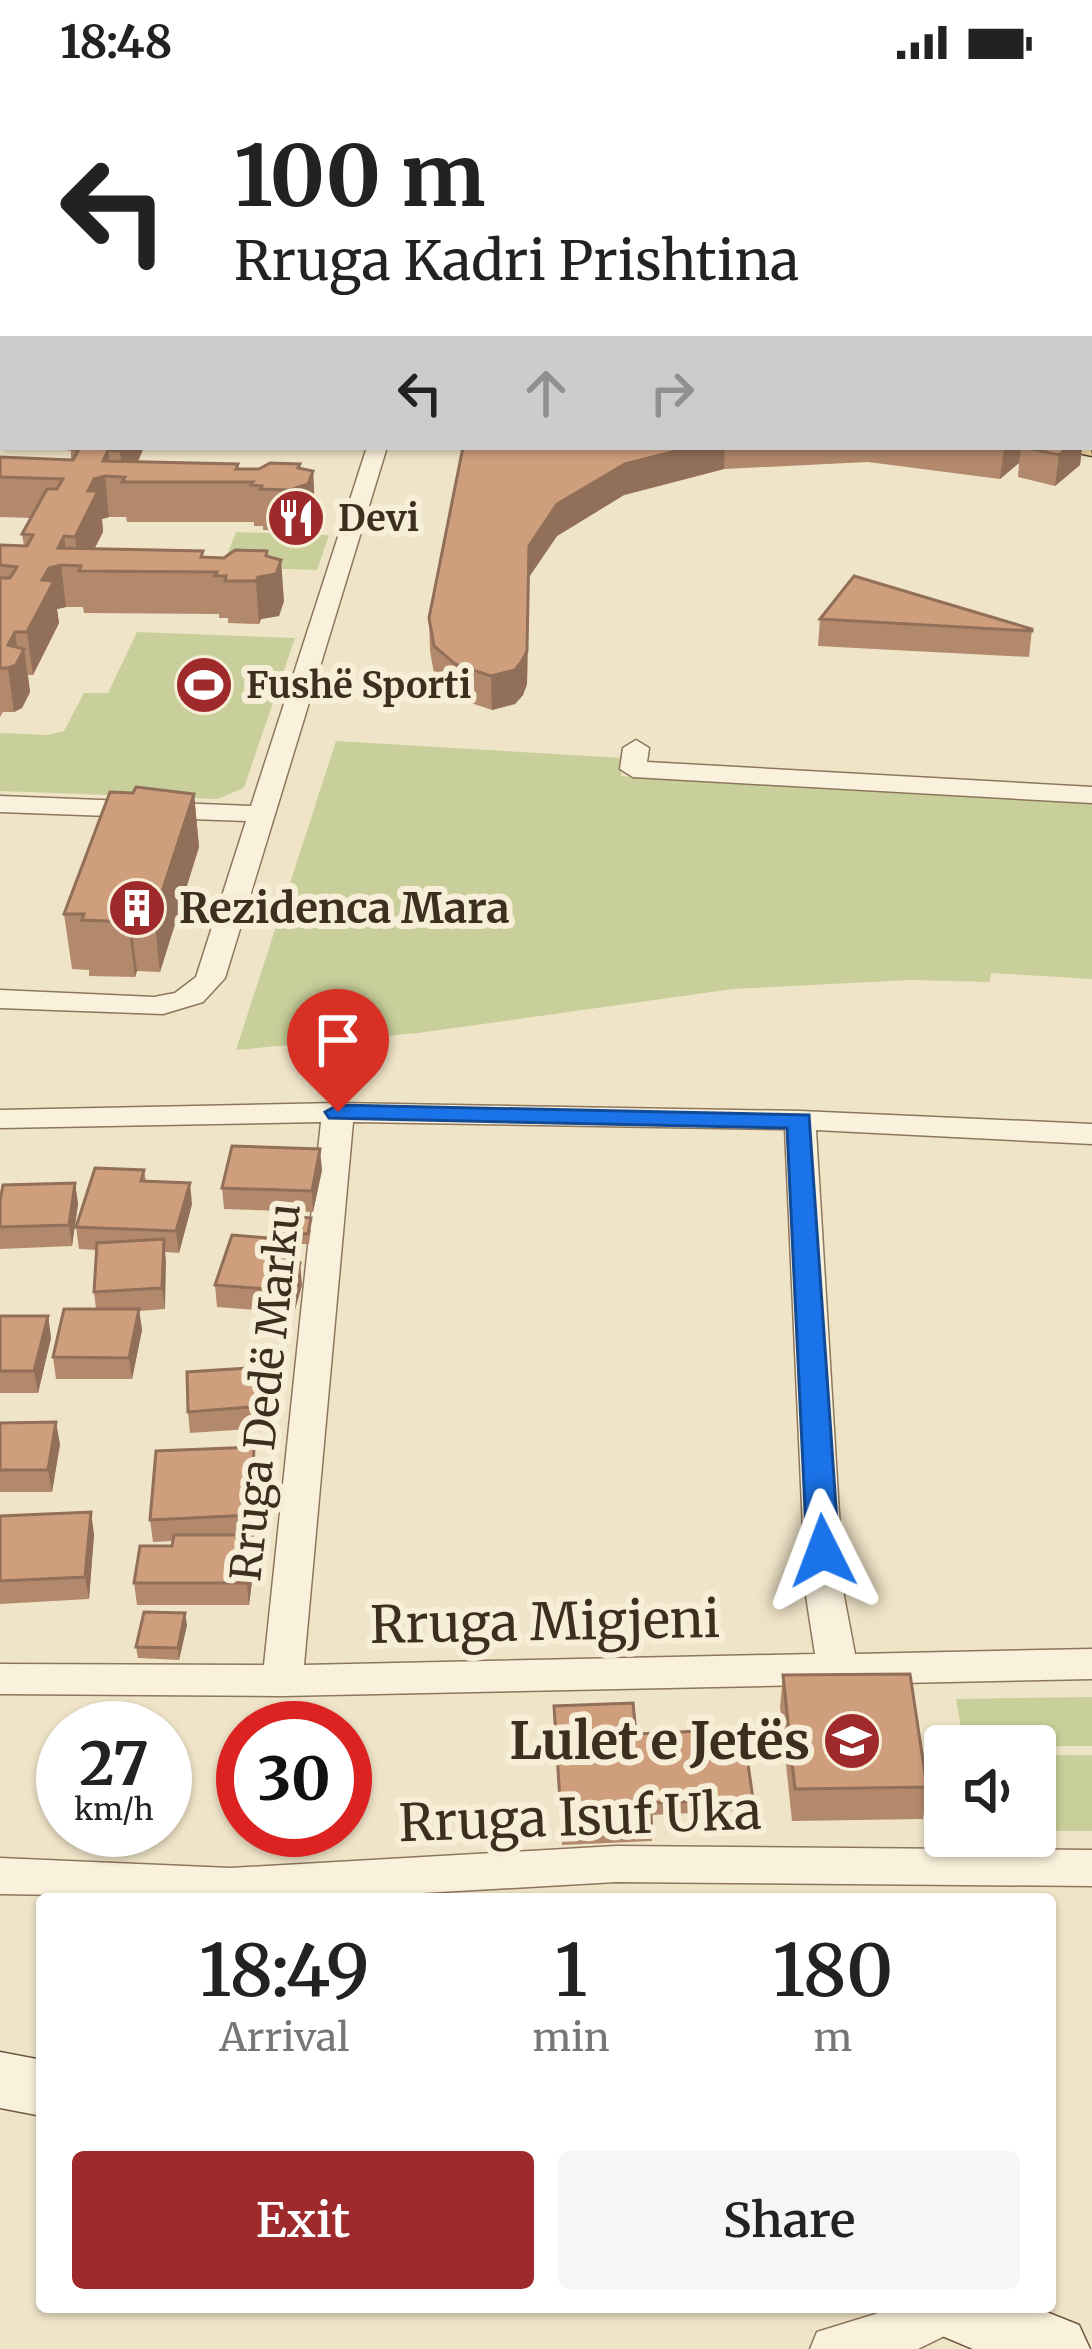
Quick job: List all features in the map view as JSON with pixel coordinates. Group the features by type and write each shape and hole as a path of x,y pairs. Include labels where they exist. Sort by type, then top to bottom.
{"main road":[{"path":"0,2080 36,2087"},
{"path":"966,2313 1055,2349"}],"street":[{"path":"0,999 154,1006 173,1004 202,990 376,450"},
{"path":"636,748 633,769 1092,795"},
{"path":"0,804 260,814"},
{"path":"0,1119 338,1112 800,1120 1092,1134"},
{"name":"Rruga Dedë Marku","path":"282,1681 338,1112"},
{"path":"800,1120 825,1596 838,1672"},
{"name":"Rruga Migjeni","path":"0,1679 282,1681 1092,1664"},
{"name":"Rruga Isuf Uka","path":"0,1876 230,1886 616,1864 1092,1868"},
{"path":"835,2349 902,2331 939,2313"}],"green space":[{"path":"236,532 329,535 317,570 222,567"},
{"path":"137,632 295,638 244,788 217,799 0,791 0,733 64,731 84,693 108,693"},
{"path":"336,741 623,758 621,776 1092,803 1092,979 991,973 990,982 910,980 733,989 418,1033 236,1050"},
{"path":"1092,1697 1092,1746 1056,1746 1056,1725 960,1725 956,1699"},
{"path":"1056,1755 1092,1755 1092,1831 1056,1831"}],"building":[{"path":"78,450 108,450 103,461 238,464 236,469 300,464 298,468 313,471 308,484 290,490 260,489 253,482 94,479 88,491 98,491 75,537 64,536 58,548 203,551 201,557 224,558 235,550 267,551 266,556 281,560 276,574 256,581 225,581 226,576 215,576 217,572 49,568 42,580 54,581 27,632 15,632 8,645 24,649 16,665 0,668 0,578 10,578 17,567 0,565 0,545 27,546 33,535 22,534 47,489 57,489 63,479 0,477 0,457 73,460"},
{"path":"462,450 680,450 625,464 557,504 529,546 527,651 515,670 491,676 455,664 434,646 429,618"},
{"path":"854,576 1032,629 1032,631 820,619"},
{"path":"136,787 194,794 154,916 130,916 128,922 82,920 84,914 64,914 110,792 133,793"},
{"path":"232,1146 320,1149 312,1191 222,1188"},
{"path":"95,1168 144,1170 141,1181 190,1183 176,1231 76,1227"},
{"path":"75,1183 69,1225 0,1227 3,1185"},
{"path":"277,1216 311,1218 308,1234 274,1232"},
{"path":"232,1235 291,1240 283,1262 300,1263 292,1291 215,1285"},
{"path":"164,1239 162,1288 94,1292 97,1243"},
{"path":"64,1309 139,1309 129,1358 53,1357"},
{"path":"0,1316 48,1316 34,1371 0,1371"},
{"path":"262,1367 263,1406 188,1412 187,1372"},
{"path":"56,1422 48,1470 0,1470 0,1423"},
{"path":"254,1447 251,1515 150,1520 156,1451"},
{"path":"91,1512 85,1577 0,1581 0,1516"},
{"path":"174,1535 252,1535 247,1583 134,1583 140,1546 172,1546"},
{"path":"144,1612 185,1613 178,1648 136,1647"},
{"path":"910,1674 924,1787 795,1789 783,1675"},
{"path":"633,1703 636,1734 743,1729 753,1799 650,1803 652,1830 562,1833 554,1706"}],"place":[{"name":"Devi","path":"296,518"},
{"name":"Fushë Sporti","path":"204,685"},
{"name":"Rezidenca Mara","path":"137,908"},
{"name":"Lulet e Jetës","path":"852,1741"}],"route":[{"path":"338,1112 800,1120 823,1551"}]}
